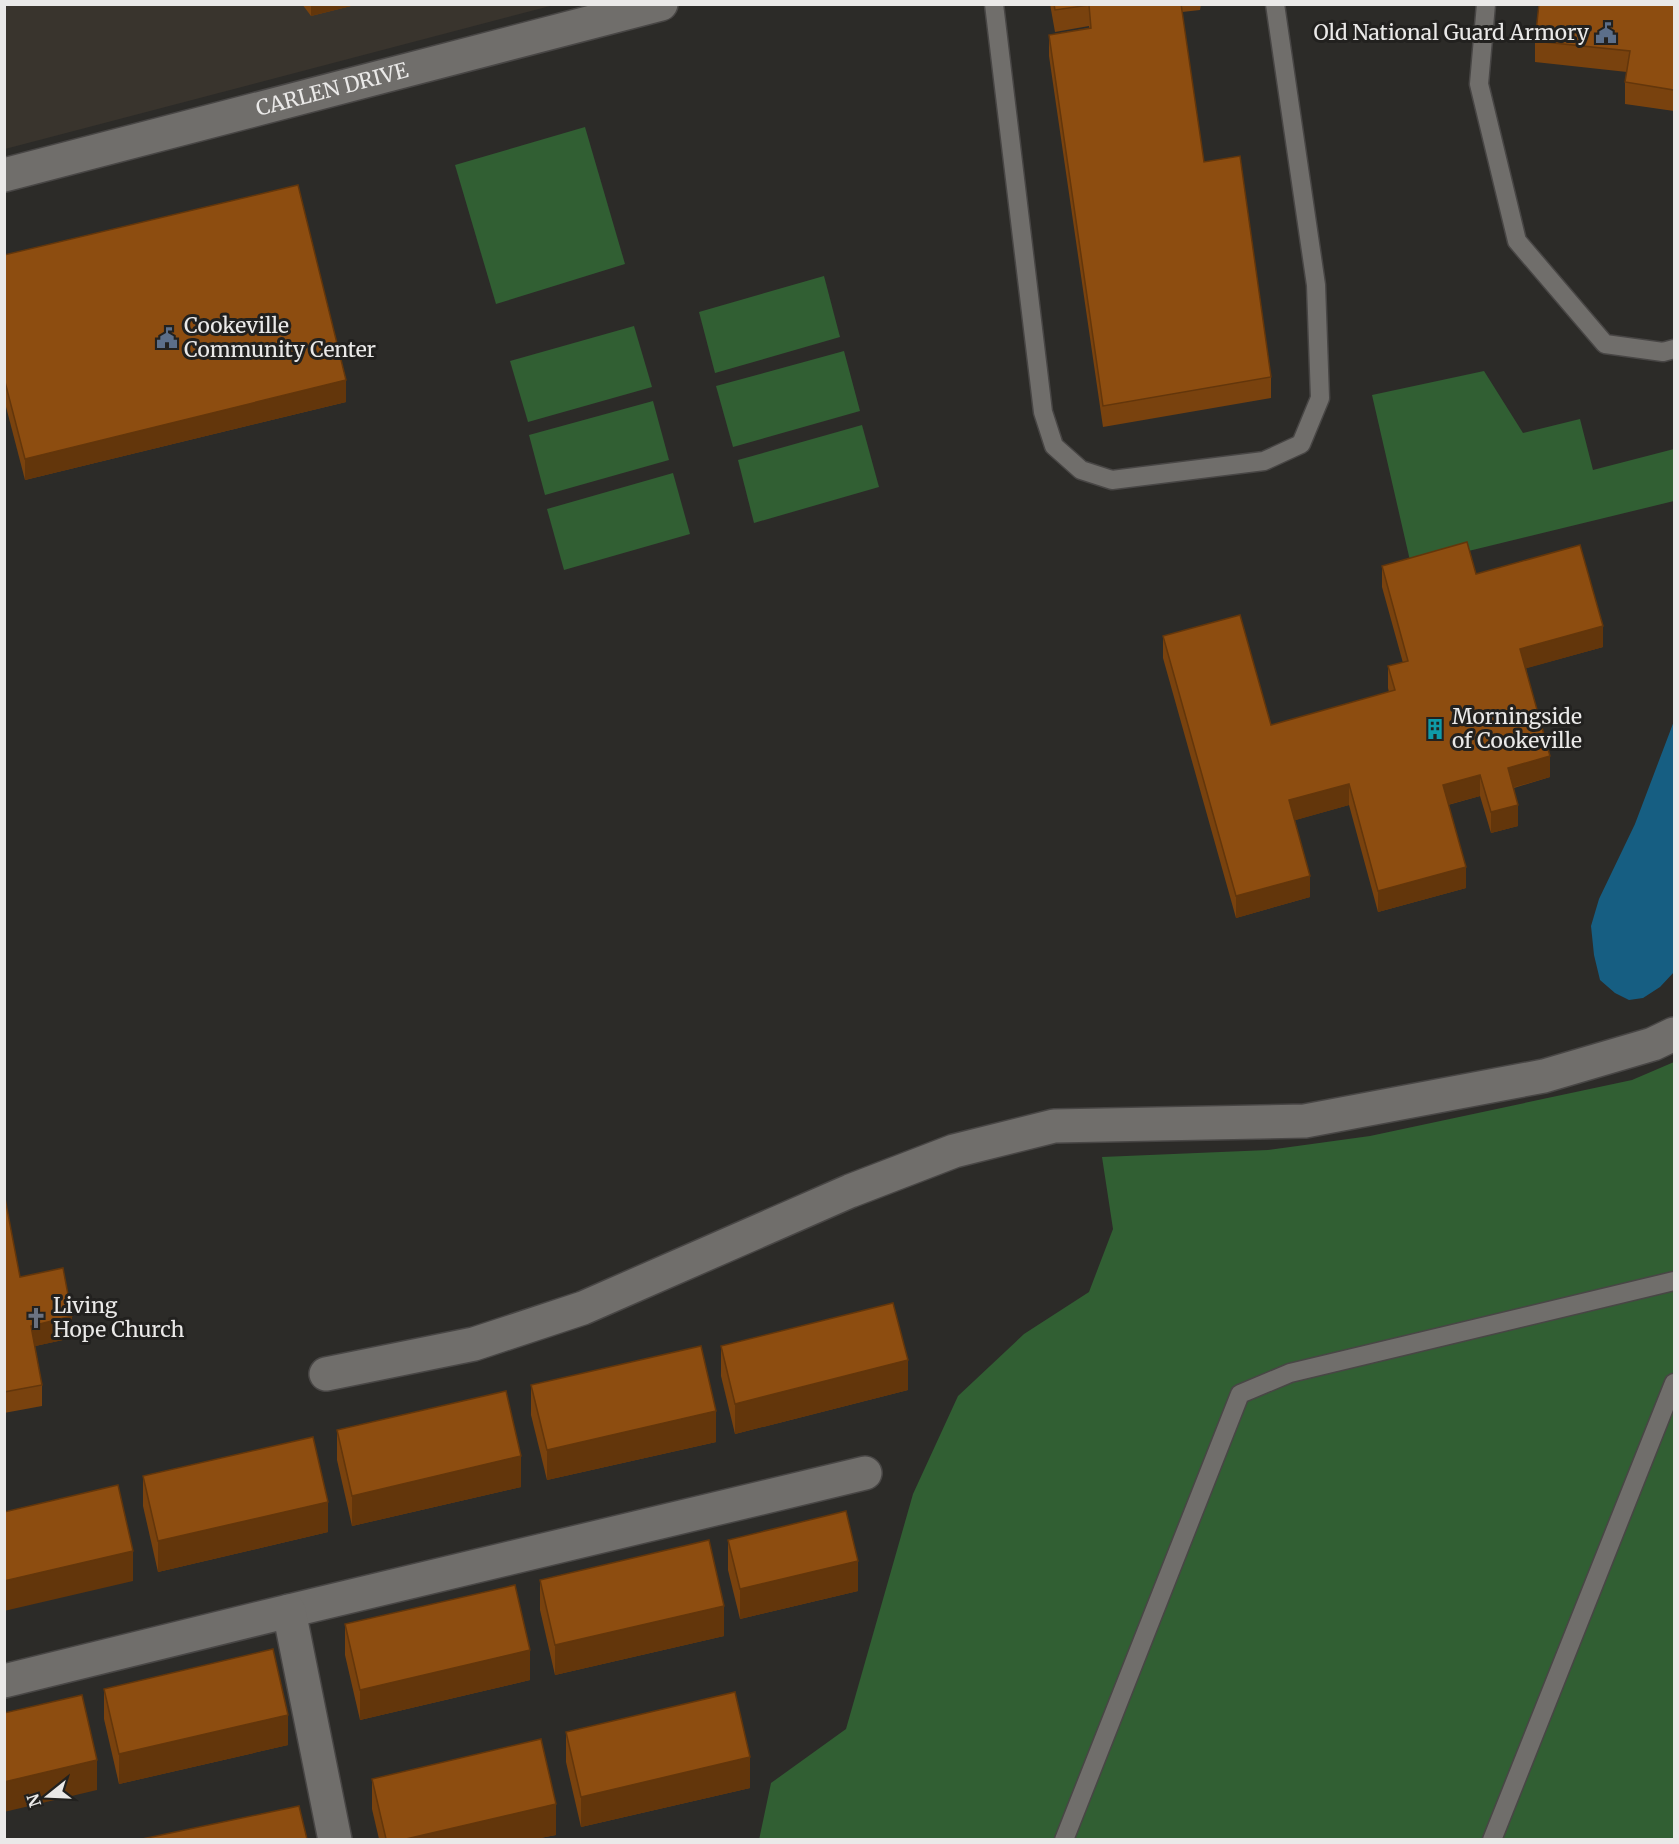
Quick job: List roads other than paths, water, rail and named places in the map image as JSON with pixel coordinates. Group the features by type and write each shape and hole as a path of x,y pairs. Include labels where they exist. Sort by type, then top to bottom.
{"street":[{"name":"CARLEN DRIVE","path":"4,175 580,15 661,4"},
{"path":"326,1374 474,1344 583,1308 850,1191 965,1148 1054,1126 1305,1121 1544,1076 1653,1044 1674,1034"},
{"path":"4,1681 865,1473"},
{"path":"289,1611 335,1839"}],"lane":[{"path":"994,4 1043,411 1054,446 1081,470 1112,480 1264,461 1301,444 1320,398 1316,285 1275,4"},
{"path":"1486,4 1479,84 1517,241 1605,344 1663,352 1674,349"},
{"path":"1064,1839 1240,1394 1290,1373 1674,1281"},
{"path":"1492,1839 1674,1383"}],"water":[{"path":"1674,721 1674,972 1660,987 1643,998 1629,1000 1615,993 1600,980 1594,955 1591,926 1599,899 1635,824"}],"place":[{"name":"Old National Guard Armory","path":"1606,33"},
{"name":"Cookeville Community Center","path":"167,338"},
{"name":"Morningside of Cookeville","path":"1435,729"},
{"name":"Living Hope Church","path":"36,1318"}]}
